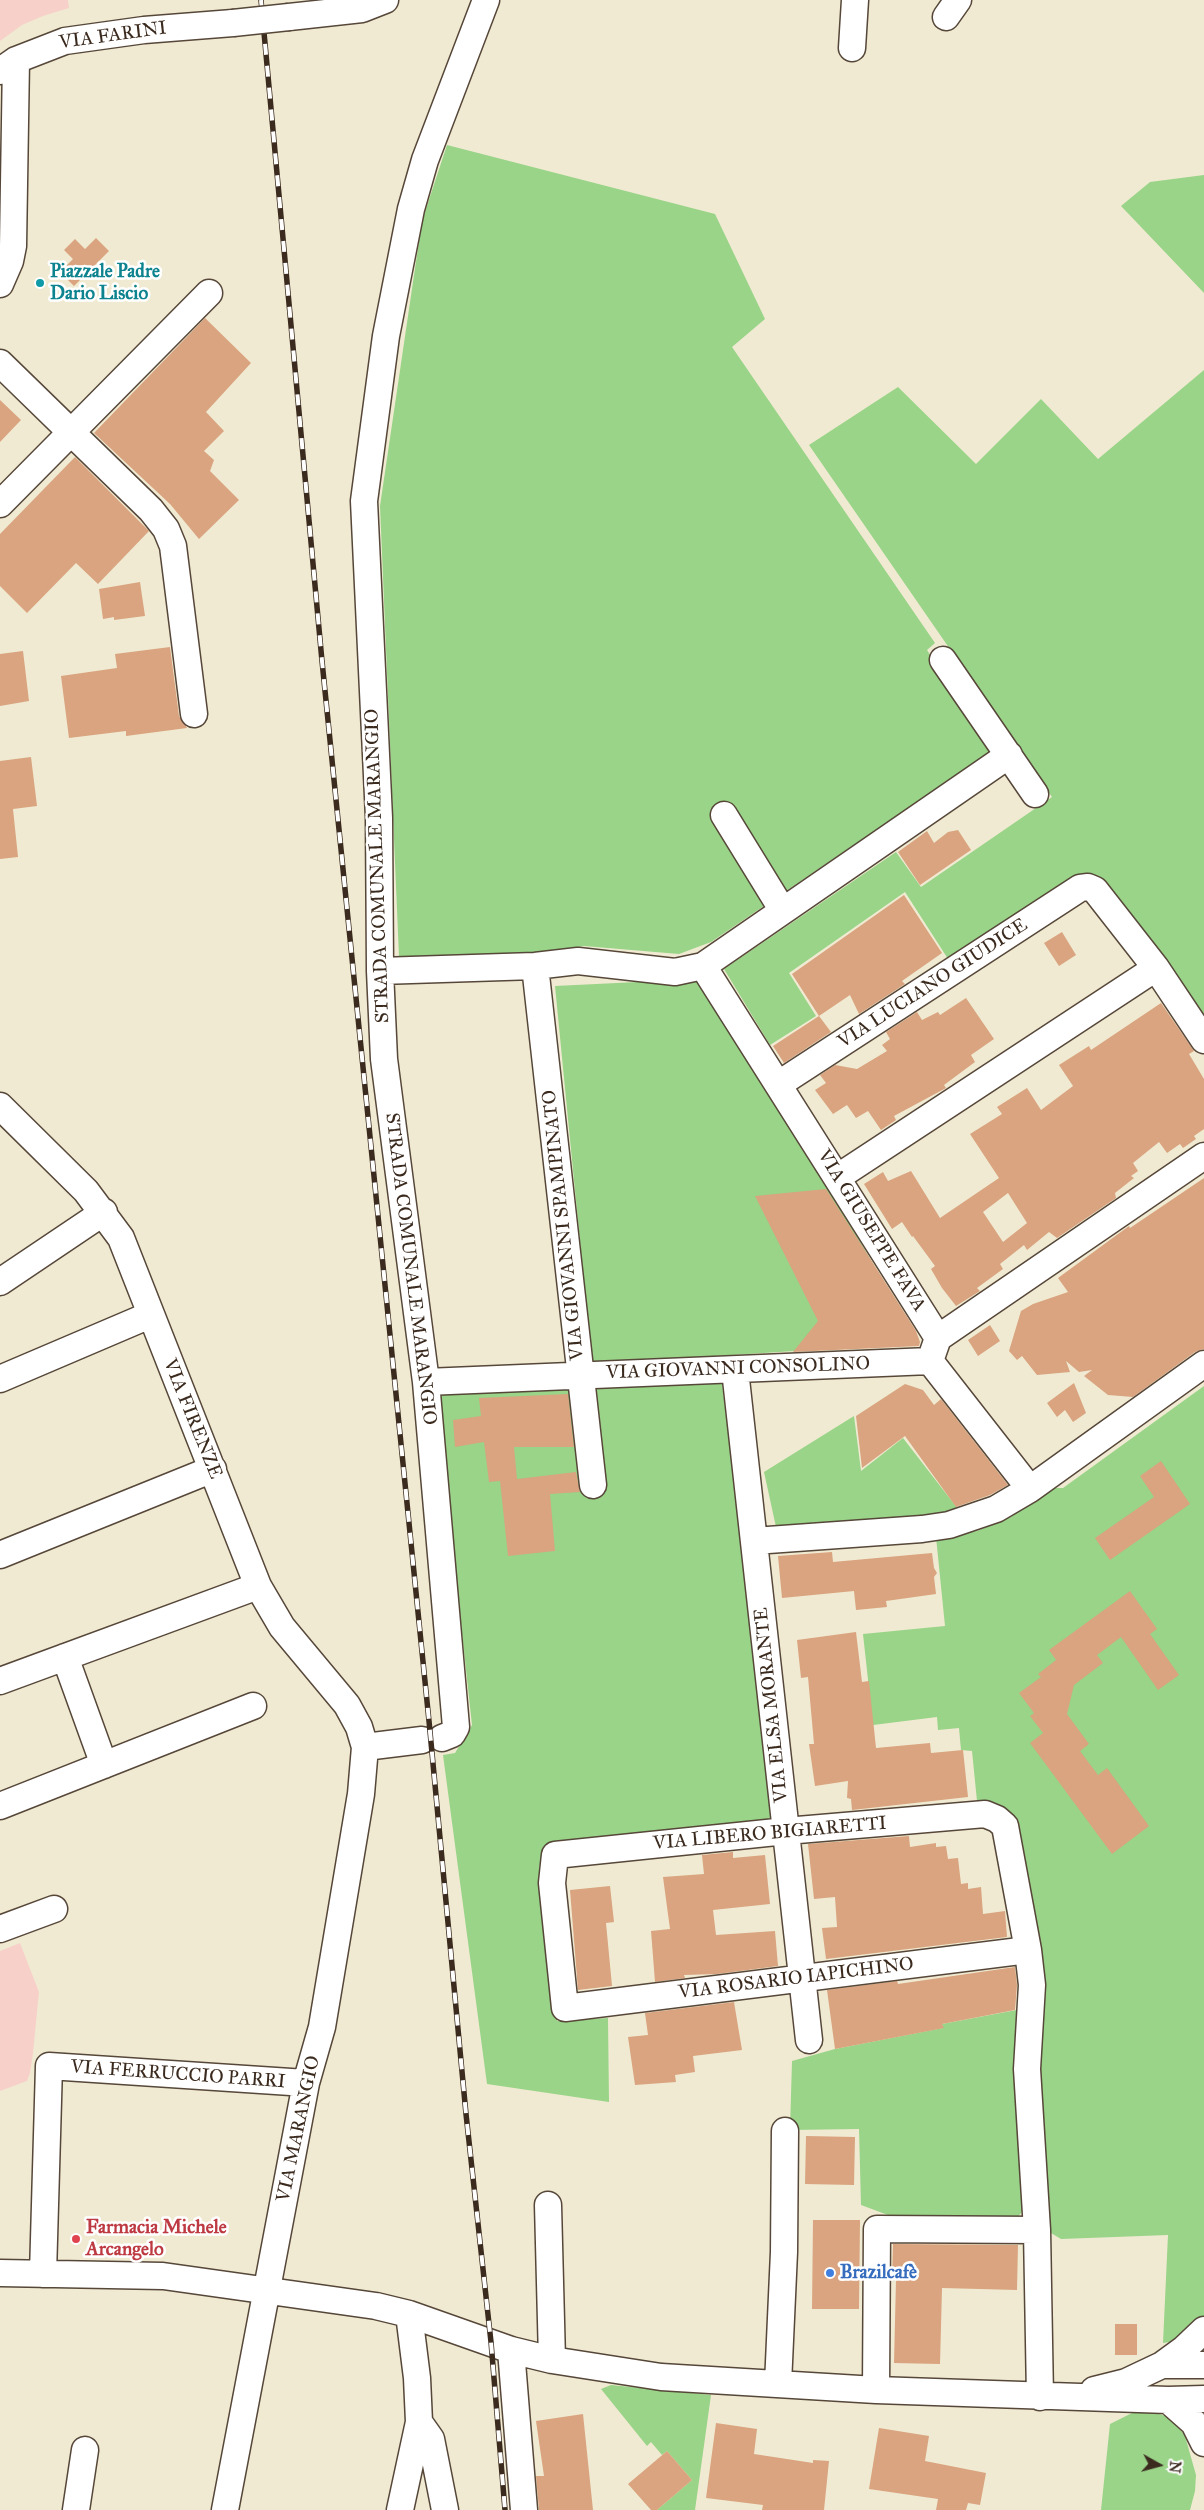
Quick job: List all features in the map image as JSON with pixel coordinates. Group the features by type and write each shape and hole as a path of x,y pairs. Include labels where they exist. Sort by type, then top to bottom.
{"street":[{"name":"VIA FARINI","path":"8,65 65,41 99,35 362,9 385,0"},
{"name":"STRADA COMUNALE MARANGIO","path":"365,1747 432,1739 452,1734 456,1727 426,1382 384,1059 380,971 379,818 364,501 386,336 411,209 425,160 486,0"},
{"path":"852,48 855,0"},
{"path":"0,284 10,261 13,246 8,65"},
{"path":"0,504 209,293"},
{"path":"0,363 151,510 166,529 173,546 194,714"},
{"path":"943,660 1035,794"},
{"path":"380,971 535,966 578,960 675,972 703,966 1008,755"},
{"path":"724,816 784,911"},
{"name":"VIA LUCIANO GIUDICE","path":"779,1084 1080,888 1088,887 1095,890 1156,968"},
{"name":"VIA GIOVANNI SPAMPINATO","path":"535,966 593,1485"},
{"name":"VIA GIUSEPPE FAVA","path":"703,966 838,1177 934,1349 1030,1489"},
{"path":"838,1177 1156,968 1204,1040"},
{"name":"VIA FIRENZE","path":"0,1106 86,1191 104,1212 121,1238 258,1586 282,1627 347,1705 359,1727 365,1747"},
{"path":"934,1349 1204,1156"},
{"path":"0,1282 104,1212"},
{"path":"0,1379 150,1315"},
{"name":"VIA GIOVANNI CONSOLINO","path":"426,1382 735,1370 934,1349"},
{"path":"754,1541 922,1529 949,1525 996,1510 1030,1489 1204,1364"},
{"name":"VIA ELSA MORANTE","path":"735,1370 808,2040"},
{"path":"0,1555 213,1469"},
{"path":"0,1681 258,1586"},
{"path":"65,1657 104,1765"},
{"path":"0,1806 253,1706"},
{"name":"VIA MARANGIO","path":"225,2510 306,2083 322,2027 361,1794 365,1747"},
{"name":"VIA LIBERO BIGIARETTI","path":"564,2008 552,1883 555,1855 786,1831 985,1814 997,1819 1005,1826 1028,1950"},
{"path":"0,1929 54,1909"},
{"path":"1028,1950 1032,1985 1027,2069 1037,2230 1040,2397"},
{"name":"VIA ROSARIO IAPICHINO","path":"564,2008 1028,1950"},
{"name":"VIA FERRUCCIO PARRI","path":"43,2274 49,2066 306,2083"},
{"path":"785,2131 785,2385"},
{"path":"785,2385 796,2202"},
{"path":"548,2205 552,2360"},
{"path":"876,2390 877,2229 1037,2230"},
{"path":"0,2273 163,2276 376,2306 409,2314 511,2350 552,2360 661,2377 876,2390 1040,2397 1204,2399"},
{"path":"400,2510 419,2422 417,2378 409,2314"},
{"path":"1066,2397 1126,2382 1162,2365 1184,2349 1204,2330"},
{"path":"511,2350 524,2510"},
{"path":"1162,2365 1204,2365"},
{"path":"1168,2400 1194,2423 1204,2443"},
{"path":"419,2422 431,2439 445,2510"},
{"path":"76,2510 85,2450"}],"shaded area":[{"path":"0,0 68,0 69,8 22,25 0,41"},
{"path":"20,1943 39,1992 33,2053 27,2081 0,2091 0,1951"}],"green space":[{"path":"447,145 715,214 765,319 732,347 935,643 927,650 992,751 711,942 679,954 584,946 528,954 399,957 380,506 422,221"},
{"path":"1204,175 1204,293 1121,206 1150,182"},
{"path":"1204,370 1204,1025 1104,889 950,962 905,892 789,973 816,1016 770,1045 724,969 896,852 921,887 1052,797 809,445 898,387 976,464 1041,399 1098,459"},
{"path":"699,979 725,1009 919,1343 592,1364 555,986"},
{"path":"722,1383 775,1819 548,1846 539,1867 557,2021 608,2018 609,2102 487,2084 443,1755 455,1753 472,1725 436,1392"},
{"path":"1204,1386 1204,2320 1182,2340 1163,2343 1168,2235 1061,2239 1046,2230 1005,1810 977,1801 972,1751 961,1750 959,1728 938,1730 937,1717 873,1725 863,1634 945,1626 936,1537 977,1531 1011,1517 1049,1488 1063,1488"},
{"path":"854,1416 861,1471 903,1438 958,1509 953,1514 776,1527 764,1472"},
{"path":"1022,2009 1019,2083 1022,2212 1017,2218 896,2218 861,2205 859,2129 790,2130 792,2061 835,2049 943,2028 942,2024"},
{"path":"611,2385 711,2395 695,2510 657,2510 692,2480 667,2451 662,2455 651,2442 647,2446 601,2389"},
{"path":"1136,2411 1172,2418 1185,2436 1196,2475 1195,2491 1190,2510 1101,2510 1110,2424"}],"building":[{"path":"96,238 109,251 74,286 60,272 73,259 64,250 75,239 85,249"},
{"path":"205,318 251,363 206,412 224,431 204,451 214,460 210,471 239,500 199,539 170,504 94,433"},
{"path":"0,400 21,420 0,442"},
{"path":"75,457 149,531 98,584 76,563 27,613 0,586 0,534"},
{"path":"140,582 145,616 114,620 114,617 103,619 99,589"},
{"path":"170,647 179,716 187,728 126,736 126,731 69,738 61,676 117,668 115,654"},
{"path":"23,651 29,701 0,706 0,654"},
{"path":"31,757 37,806 13,809 18,857 0,859 0,761"},
{"path":"958,830 971,850 920,885 898,852 927,831 934,843 948,832"},
{"path":"904,895 942,953 902,981 905,984 859,1014 850,995 819,1016 792,974"},
{"path":"1062,932 1076,955 1059,966 1044,943"},
{"path":"966,998 994,1039 971,1055 975,1062 944,1085 946,1088 894,1116 896,1120 881,1130 868,1111 856,1118 847,1105 833,1114 815,1090 826,1083 820,1075 835,1065 857,1069 887,1051 882,1045 890,1039 886,1032 917,1012 922,1020 938,1012 940,1015"},
{"path":"1161,1003 1194,1051 1189,1054 1204,1079 1204,1129 1194,1136 1196,1139 1183,1148 1180,1144 1167,1153 1159,1142 1133,1163 1138,1171 1131,1176 1134,1178 1115,1193 1116,1198 1057,1238 1049,1232 1027,1250 1024,1245 1000,1264 1003,1269 977,1288 980,1291 956,1306 942,1288 931,1269 935,1266 913,1236 902,1222 892,1229 864,1184 883,1172 888,1181 911,1171 940,1218 999,1178 970,1134 1002,1114 997,1107 1027,1088 1041,1110 1073,1086 1059,1065 1089,1046 1091,1050","holes":["1008,1193 1027,1223 1003,1242 983,1212"]},
{"path":"819,1016 831,1032 784,1063 773,1046"},
{"path":"1204,1178 1204,1349 1195,1352 1133,1397 1108,1395 1084,1376 1092,1370 1079,1372 1066,1361 1070,1372 1037,1375 1022,1356 1017,1360 1009,1351 1021,1311 1033,1304 1068,1292 1058,1278 1129,1226 1130,1228"},
{"path":"826,1189 916,1331 920,1342 919,1346 793,1352 818,1321 755,1196"},
{"path":"990,1325 1000,1341 978,1356 968,1340"},
{"path":"1074,1383 1086,1413 1073,1422 1065,1410 1057,1417 1047,1403"},
{"path":"905,1384 923,1390 934,1405 941,1399 1008,1485 990,1495 956,1507 905,1436 862,1468 856,1416"},
{"path":"568,1394 574,1447 514,1447 517,1479 576,1472 580,1492 550,1494 555,1551 508,1556 500,1481 489,1482 484,1442 455,1447 453,1420 481,1416 479,1398"},
{"path":"1161,1461 1190,1504 1110,1560 1095,1538 1154,1497 1140,1476"},
{"path":"832,1552 833,1562 932,1553 934,1568 937,1573 934,1577 936,1594 886,1601 887,1607 856,1610 854,1591 782,1598 778,1556"},
{"path":"1130,1591 1157,1629 1150,1634 1179,1675 1158,1690 1121,1637 1097,1655 1103,1663 1074,1685 1067,1714 1089,1744 1080,1751 1098,1775 1107,1768 1149,1826 1112,1854 1030,1743 1043,1733 1030,1716 1034,1713 1019,1693 1041,1677 1038,1674 1056,1660 1049,1650"},
{"path":"856,1632 862,1682 869,1681 876,1748 930,1743 931,1753 963,1750 968,1797 852,1810 851,1799 847,1798 848,1781 815,1786 809,1744 814,1744 808,1677 801,1678 797,1640"},
{"path":"909,1836 910,1847 936,1843 936,1847 946,1846 948,1859 958,1858 961,1884 968,1883 968,1889 981,1887 983,1914 1005,1911 1007,1937 826,1959 822,1928 837,1927 835,1897 814,1899 808,1844"},
{"path":"733,1852 733,1858 765,1855 770,1904 713,1910 716,1935 775,1931 778,1966 717,1974 684,1975 685,1978 655,1982 651,1931 670,1929 663,1877 704,1874 702,1855"},
{"path":"610,1886 614,1922 606,1923 612,1986 578,1990 570,1890"},
{"path":"1015,1967 1017,1985 1015,2010 942,2024 944,2028 835,2049 827,1990 897,1981 898,1984"},
{"path":"734,2002 742,2050 693,2056 695,2072 675,2075 676,2082 635,2085 628,2037 648,2035 645,2013"},
{"path":"806,2136 855,2137 854,2185 805,2184"},
{"path":"813,2220 860,2220 859,2309 812,2309"},
{"path":"893,2244 1018,2245 1017,2290 942,2288 940,2364 894,2363 896,2280 892,2280"},
{"path":"1115,2324 1137,2324 1137,2355 1115,2355"},
{"path":"583,2414 593,2510 539,2510 536,2476 544,2476 536,2421"},
{"path":"716,2423 757,2429 754,2454 813,2463 813,2460 829,2461 824,2510 762,2510 763,2505 706,2498"},
{"path":"879,2428 929,2436 925,2461 986,2473 980,2505 968,2503 966,2510 936,2510 938,2499 869,2489"},
{"path":"667,2451 692,2480 657,2510 651,2510 628,2484"}],"railway":[{"path":"261,0 322,661 429,1721 466,2114 491,2342 505,2510"}],"place":[{"name":"Piazzale Padre Dario Liscio","path":"40,283"},
{"name":"Farmacia Michele Arcangelo","path":"76,2239"},
{"name":"Brazilcafè","path":"830,2273"}]}
